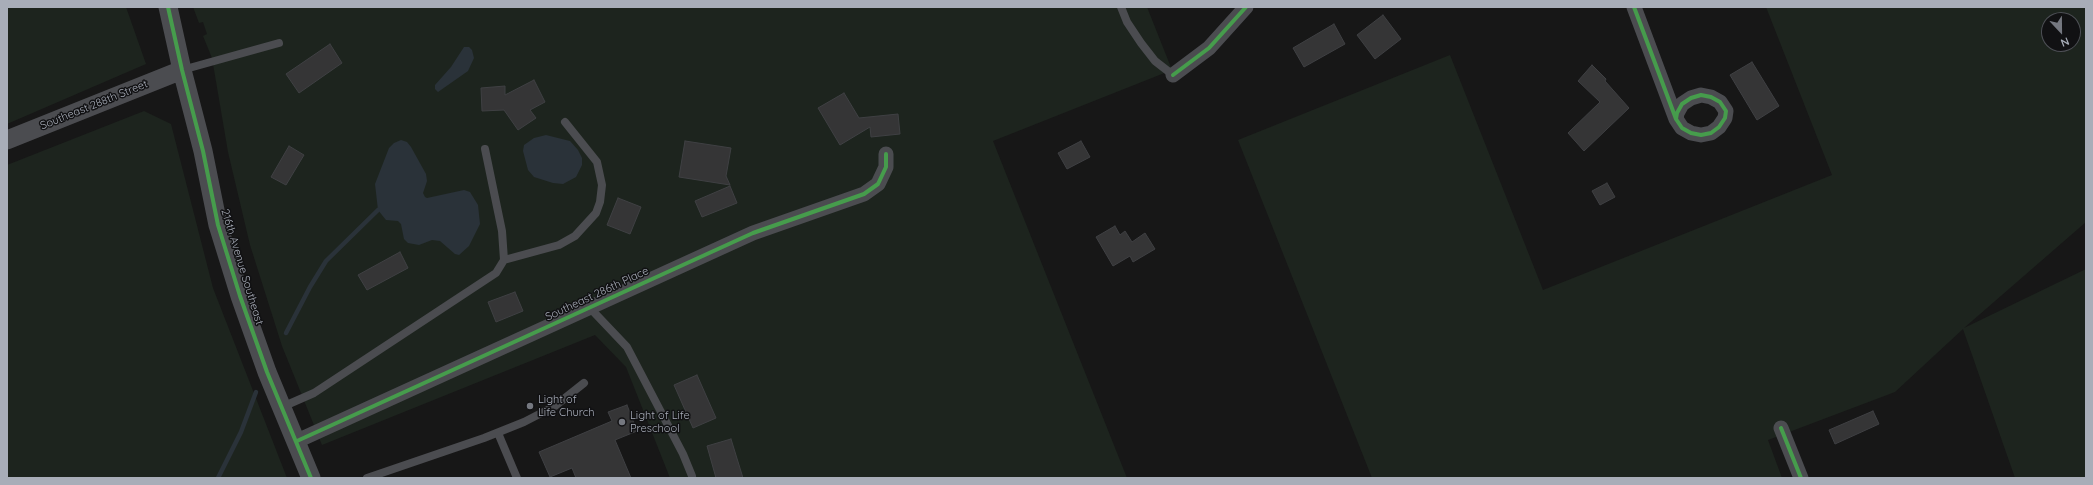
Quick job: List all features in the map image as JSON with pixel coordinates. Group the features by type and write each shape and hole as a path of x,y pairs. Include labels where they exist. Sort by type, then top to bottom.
{"street":[{"name":"216th Avenue Southeast","path":"168,7 182,70 203,151 218,224 242,303 267,372 297,441 311,478"},
{"path":"1173,75 1210,48 1246,7"},
{"path":"1634,7 1676,119"},
{"name":"Southeast 288th Street","path":"7,140 182,70"},
{"name":"Southeast 286th Place","path":"297,441 753,233 864,194 878,184 886,167 886,154"},
{"path":"1781,428 1801,478"}],"lane":[{"path":"1121,7 1127,22 1141,43 1155,61 1173,75"},
{"path":"182,70 279,43"},
{"path":"504,260 559,245 575,236 596,213 600,202 602,185 597,162 565,122"},
{"path":"282,407 314,393 496,273 504,260 502,231 485,149"},
{"path":"589,307 627,347 692,476"},
{"path":"367,478 387,475 524,422 555,406 584,383"},
{"path":"498,432 517,478"}],"shaded area":[{"path":"7,7 126,7 146,64 7,124"},
{"path":"193,7 1147,7 1172,70 993,141 1127,478 670,478 626,367 595,335 322,445 282,346 250,245 228,152 212,58 203,36 207,34 203,22 199,23"},
{"path":"1766,7 2086,7 2086,222 1964,328 2086,269 2086,478 2015,478 1963,329 1895,392 1768,440 1782,478 1372,478 1238,140 1450,55 1543,290 1832,175"},
{"path":"464,47 469,47 472,50 474,58 468,71 438,92 435,89 435,85 451,67"},
{"path":"144,111 171,124 213,288 287,478 7,478 7,165"},
{"path":"546,135 570,141 578,150 582,158 582,165 576,177 563,184 553,183 534,177 528,170 523,151 524,145 534,138"},
{"path":"401,140 407,142 411,147 426,174 427,181 423,193 425,197 427,198 464,190 470,192 478,205 480,224 469,246 459,255 455,254 440,241 432,240 419,245 408,243 404,239 401,224 398,221 386,220 378,210 375,184 389,148 394,143"}],"building":[{"path":"1383,15 1401,39 1375,59 1357,35"},
{"path":"1334,24 1345,44 1304,67 1293,48"},
{"path":"330,44 342,63 299,93 286,74"},
{"path":"1752,62 1779,106 1757,120 1730,75"},
{"path":"1592,65 1606,79 1605,81 1629,108 1584,151 1568,133 1600,102 1578,81"},
{"path":"534,80 545,102 530,110 536,118 518,130 504,110 482,111 481,88 505,86 505,95"},
{"path":"844,93 859,118 898,114 900,134 871,137 870,127 840,145 818,108"},
{"path":"685,141 731,148 726,176 730,185 679,177"},
{"path":"1081,141 1090,157 1067,169 1058,153"},
{"path":"289,146 304,155 286,185 271,177"},
{"path":"1607,183 1615,197 1600,205 1592,191"},
{"path":"730,186 737,203 702,217 695,201"},
{"path":"618,198 641,207 630,234 607,225"},
{"path":"1115,226 1120,235 1125,231 1132,242 1145,233 1155,249 1133,262 1130,256 1113,266 1096,237"},
{"path":"400,252 408,268 367,290 358,275"},
{"path":"515,292 523,311 496,322 488,302"},
{"path":"697,375 716,418 693,428 674,385"},
{"path":"627,405 637,431 615,440 631,478 576,478 572,468 550,477 539,452 612,421 608,412"},
{"path":"1873,411 1879,424 1835,444 1829,430"},
{"path":"731,439 743,478 716,478 707,446"}],"waterway":[{"path":"286,333 310,287 326,261 378,210"},
{"path":"218,478 241,432 256,392"}],"cycle path":[{"path":"168,7 182,70 203,151 218,225 240,296 267,372 311,478"},
{"path":"1173,75 1209,48 1246,7"},
{"path":"1634,7 1676,119 1682,128 1691,133 1701,135 1711,133 1719,127 1725,118 1726,111 1720,102 1711,97 1701,95 1691,98 1682,104 1677,113 1676,119"},
{"path":"297,441 753,233 864,194 878,184 886,167 886,154"},
{"path":"1781,428 1801,478"}],"place":[{"name":"Light of Life Church","path":"530,406"},
{"name":"Light of Life Preschool","path":"622,422"}]}
